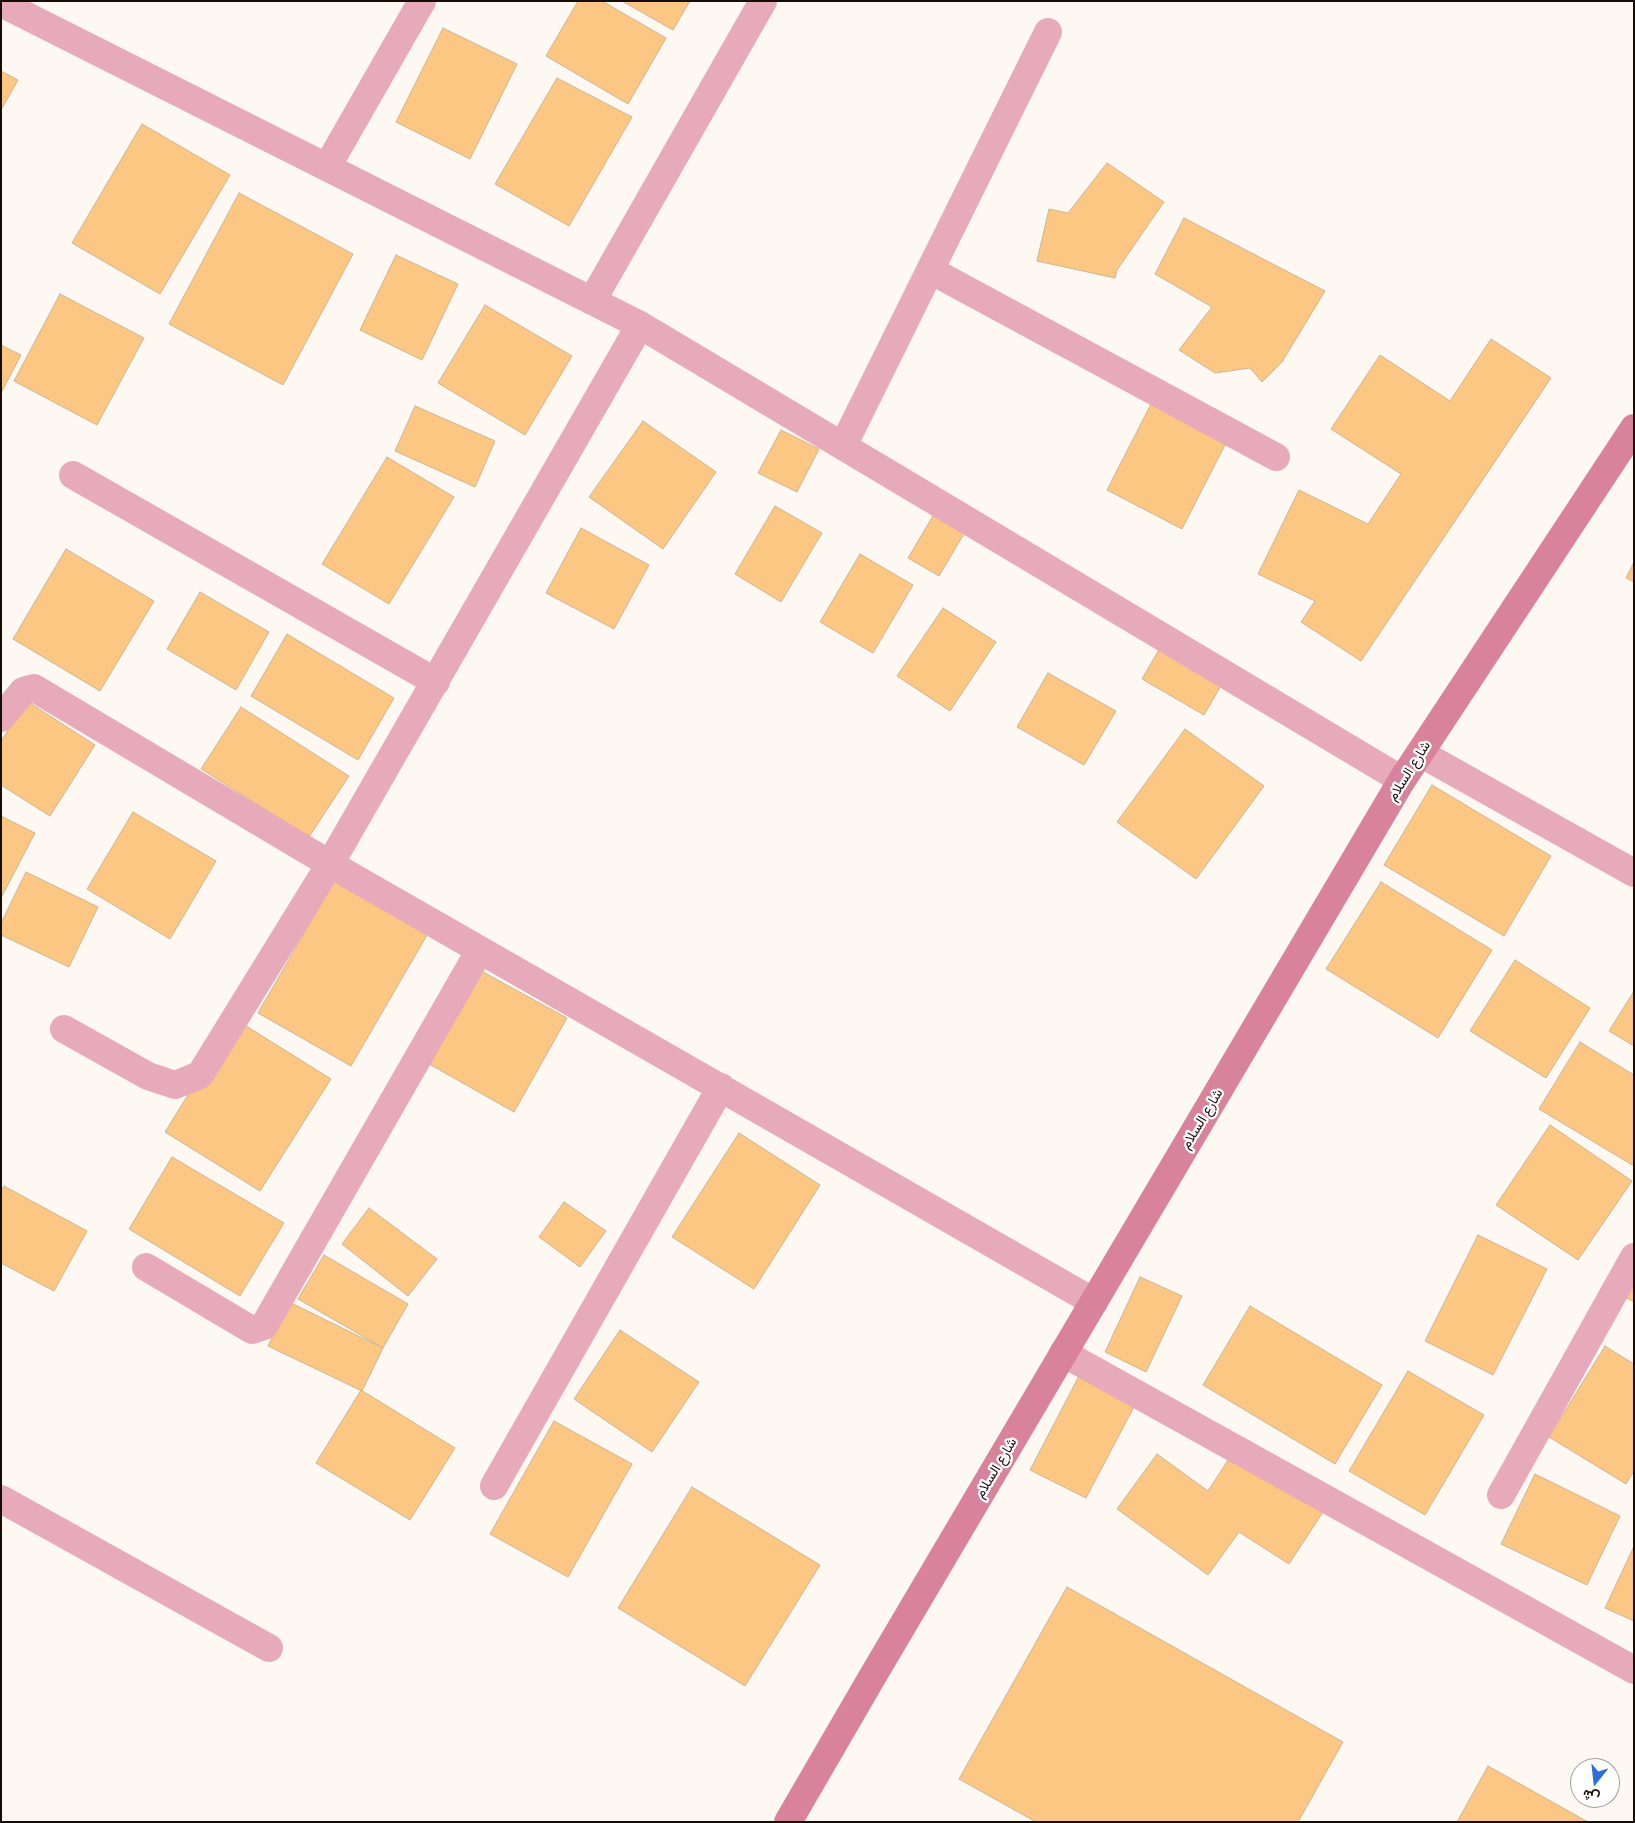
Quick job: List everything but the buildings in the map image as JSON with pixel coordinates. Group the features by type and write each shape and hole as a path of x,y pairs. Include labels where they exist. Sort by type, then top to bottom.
{"main road":[{"name":"شارع السلام","path":"788,1822 1402,780 1634,428"}],"street":[{"path":"327,167 422,1"},
{"path":"592,301 763,1"},
{"path":"1,3 640,325 1402,780"},
{"path":"843,446 1048,32"},
{"path":"930,270 1276,457"},
{"path":"64,1029 148,1076 175,1085 200,1075 330,864 640,325"},
{"path":"73,475 436,682"},
{"path":"1,718 23,691 34,688 330,864 1094,1302"},
{"path":"1420,753 1634,873"},
{"path":"146,1268 252,1330 264,1326 480,950"},
{"path":"494,1486 721,1087"},
{"path":"1501,1495 1634,1258"},
{"path":"1063,1353 1634,1670"},
{"path":"1,1498 269,1648"}]}
